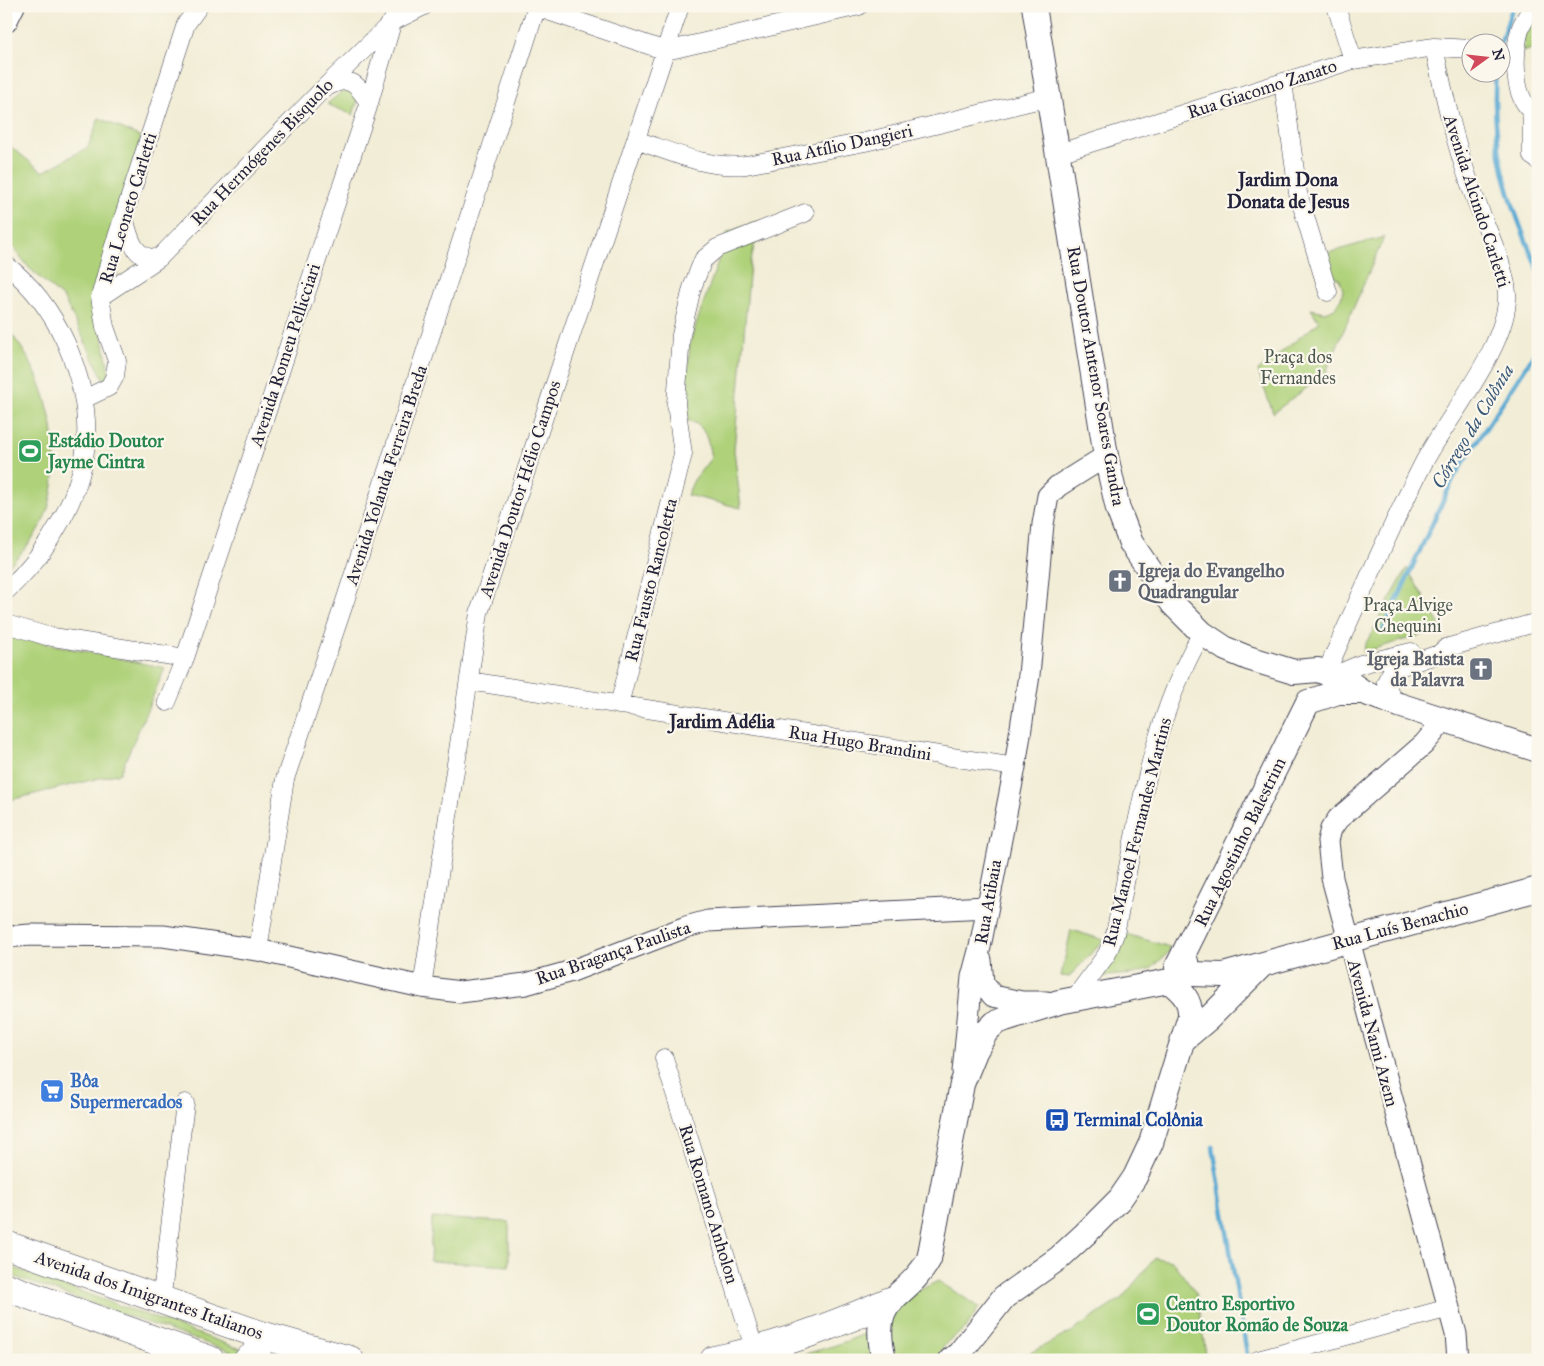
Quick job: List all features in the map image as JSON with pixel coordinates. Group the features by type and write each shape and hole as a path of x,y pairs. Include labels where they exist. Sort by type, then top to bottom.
{"main road":[{"name":"Rua Doutor Antenor Soares Gandra","path":"1034,6 1106,456 1118,509 1131,543 1173,604 1202,633 1226,649 1294,672 1318,670 1330,674 1363,692 1538,750"},
{"path":"1294,672 1304,685 1308,702 1338,692 1363,692"},
{"name":"Rua Agostinho Balestrim","path":"1169,981 1308,702"},
{"name":"Rua Luís Benachio","path":"1184,954 1187,966 1193,974 1223,976 1347,940 1538,890"},
{"name":"Rua Luís Benachio","path":"1183,1040 1209,1018 1263,964"},
{"path":"958,1358 1004,1297 1059,1258 1120,1199 1135,1177 1151,1143 1191,1009 1185,995 1169,981 1067,1000 995,1024 986,1032 978,1046 962,1084"},
{"name":"Rua Atibaia","path":"884,1360 880,1341 880,1328 890,1300 922,1271 929,1259 962,1084"},
{"name":"Avenida dos Imigrantes Italianos","path":"6,1245 261,1335 350,1360"},
{"path":"6,1287 210,1360"},
{"path":"714,1360 755,1350 843,1323 890,1300"},
{"path":"248,1360 256,1354 261,1335"}],"street":[{"path":"6,22 14,6"},
{"name":"Rua Leoneto Carletti","path":"84,398 109,387 115,376 116,361 105,327 100,297 113,248 186,24 200,6"},
{"name":"Rua Hermógenes Bisquolo","path":"100,297 159,258 395,14 424,6"},
{"name":"Avenida Doutor Hélio Campos","path":"422,987 479,613 680,6"},
{"path":"536,7 666,51 859,6"},
{"path":"1336,6 1353,60"},
{"path":"1512,46 1533,6"},
{"name":"Avenida Yolanda Ferreira Breda","path":"258,950 285,780 345,601 536,7"},
{"name":"Avenida Romeu Pellicciari","path":"167,702 185,658 369,103 395,14"},
{"name":"Rua Giacomo Zanato","path":"1059,153 1353,60 1434,47 1462,49"},
{"name":"Avenida Alcindo Carletti","path":"1330,674 1379,553 1420,470 1498,340 1506,312 1507,292 1501,268 1468,181 1442,89 1434,47"},
{"path":"1512,66 1521,98 1535,112 1532,156 1538,160"},
{"path":"321,90 339,80 351,82 359,87 369,103"},
{"path":"1283,82 1298,193 1328,292"},
{"name":"Rua Atílio Dangieri","path":"636,140 702,162 726,167 736,166 865,142 1049,97"},
{"name":"Rua Fausto Rancoletta","path":"619,705 683,454 676,404 681,336 692,288 703,260 717,248 805,213"},
{"path":"124,217 131,244 145,258 159,258"},
{"path":"6,265 35,292 54,319 74,362 84,398 86,440 80,472 70,502 46,545 23,575 6,591"},
{"name":"Rua Atibaia","path":"962,1084 971,986 1014,767 1029,675 1043,524 1048,496 1058,486 1106,456"},
{"path":"1399,705 1387,690 1386,682 1388,675 1393,669 1439,654 1446,648 1538,622"},
{"path":"6,624 48,636 185,658"},
{"name":"Rua Manoel Fernandes Martins","path":"1067,1000 1107,954 1115,934 1156,740 1186,661 1202,633"},
{"path":"1330,674 1361,664 1436,646 1446,648"},
{"name":"Rua Hugo Brandini","path":"469,681 1014,767"},
{"name":"Avenida Nami Azem","path":"1444,720 1424,744 1338,819 1331,829 1328,854 1347,940 1456,1334 1459,1358"},
{"name":"Rua Bragança Paulista","path":"6,937 30,935 163,936 258,950 422,987 460,992 526,984 572,971 686,927 708,921 986,907"},
{"path":"980,947 983,983 993,996 1022,1002 1067,1000"},
{"name":"Rua Romano Anholon","path":"664,1058 755,1350"},
{"path":"160,1299 164,1286 185,1103"},
{"path":"1258,1360 1449,1308"}],"green space":[{"path":"1538,12 1538,47 1523,52 1524,36"},
{"path":"349,86 359,96 353,115 327,104"},
{"path":"99,118 141,137 96,298 110,378 104,380 64,299 29,268 6,237 6,143 43,172 88,147"},
{"path":"760,221 750,265 734,450 741,508 687,495 694,480 711,458 705,433 697,424 684,420 690,342 728,232"},
{"name":"Praça dos Fernandes","path":"1384,237 1325,374 1273,413 1258,371 1319,322 1311,309 1325,312 1335,308 1341,299 1343,290 1340,280 1332,274 1324,254"},
{"name":"Estádio Doutor Jayme Cintra","path":"6,328 32,366 42,388 49,411 55,459 49,505 42,522 32,539 6,568"},
{"name":"Praça Alvige Chequini","path":"1407,568 1442,629 1363,652 1365,645"},
{"path":"6,635 165,668 120,773 6,801"},
{"path":"1071,930 1104,940 1069,977 1061,976"},
{"path":"1123,933 1170,947 1169,952 1152,968 1134,974 1092,977"},
{"path":"432,1218 509,1222 509,1266 430,1261"},
{"name":"Centro Esportivo Doutor Romão de Souza","path":"1155,1258 1172,1261 1196,1293 1207,1360 1016,1360 1073,1331 1122,1298"},
{"path":"6,1265 241,1349 240,1355 6,1274"},
{"path":"938,1281 979,1307 966,1328 947,1342 935,1360 897,1360 886,1344 892,1313 912,1294"},
{"path":"865,1334 873,1354 847,1360 785,1360 836,1345"}],"waterway":[{"name":"Córrego da Colônia","path":"1504,32 1513,6"},
{"name":"Córrego da Colônia","path":"1496,82 1496,124 1504,174 1518,221 1538,269"},
{"name":"Córrego da Colônia","path":"1383,630 1454,477 1538,348"},
{"path":"1213,1147 1248,1360"}],"place":[{"name":"Estádio Doutor Jayme Cintra","path":"30,451"},
{"name":"Igreja do Evangelho Quadrangular","path":"1120,581"},
{"name":"Igreja Batista da Palavra","path":"1481,669"},
{"name":"Bôa Supermercados","path":"52,1091"},
{"name":"Terminal Colônia","path":"1057,1120"},
{"name":"Centro Esportivo Doutor Romão de Souza","path":"1148,1314"}],"district":[{"name":"Jardim Dona Donata de Jesus","path":"1288,190"},
{"name":"Jardim Adélia","path":"722,721"}]}
